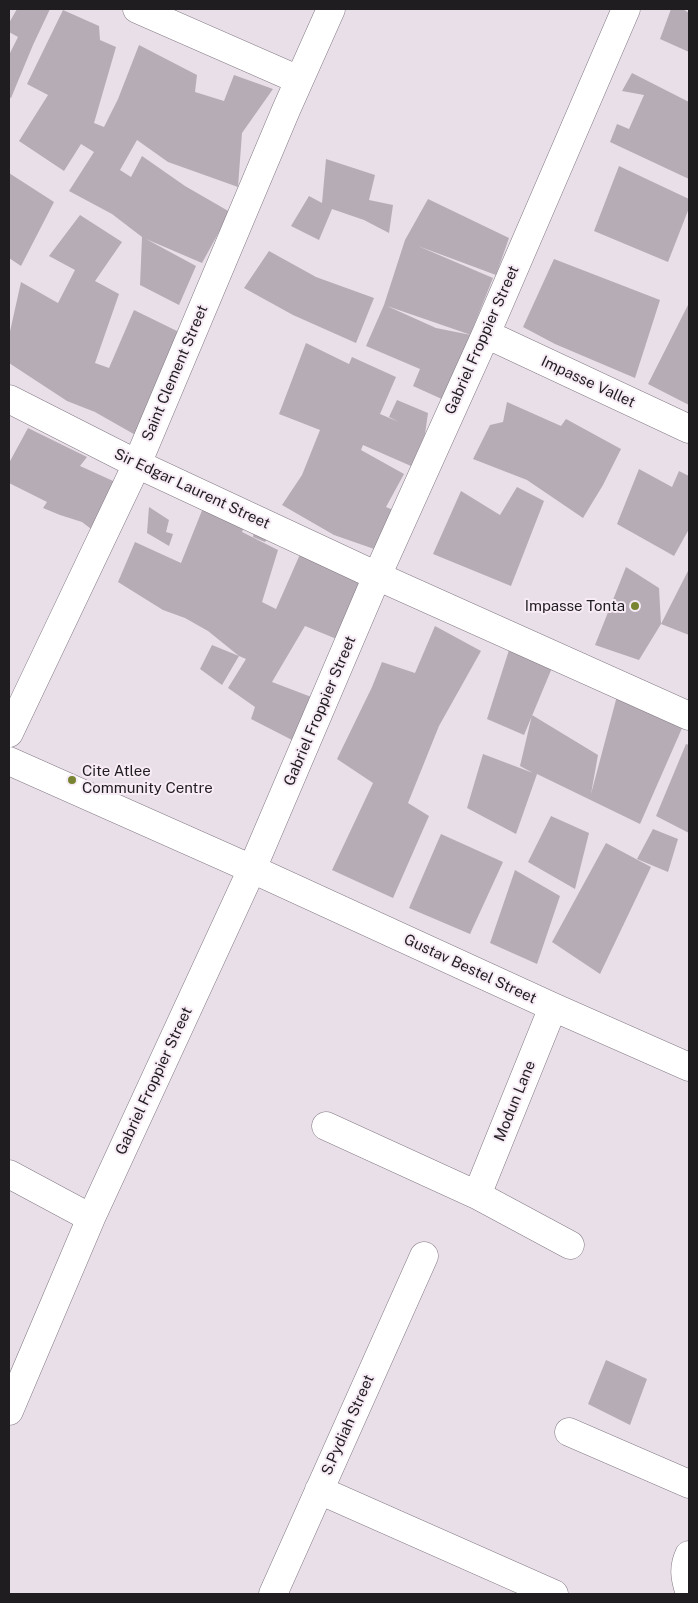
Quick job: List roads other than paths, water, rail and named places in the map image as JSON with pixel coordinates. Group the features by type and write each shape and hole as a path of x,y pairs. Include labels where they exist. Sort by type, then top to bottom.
{"street":[{"path":"137,9 299,80"},
{"name":"Saint Clement Street","path":"9,732 137,464 299,80 331,9"},
{"name":"Gabriel Froppier Street","path":"9,1411 91,1218 252,869 377,576 486,334 626,9"},
{"name":"Impasse Vallet","path":"486,334 689,429"},
{"name":"Sir Edgar Laurent Street","path":"9,399 137,464 377,576"},
{"path":"377,576 689,716"},
{"name":"Gustav Bestel Street","path":"9,761 252,869 552,1007 689,1067"},
{"name":"Modun Lane","path":"477,1196 552,1007"},
{"path":"326,1126 477,1196 570,1245"},
{"path":"9,1174 91,1218"},
{"name":"S.Pydiah Street","path":"273,1594 424,1256"},
{"path":"569,1432 689,1484"},
{"path":"319,1490 554,1594"},
{"path":"689,1555 686,1562 685,1577 689,1591"}],"place":[{"name":"Impasse Tonta","path":"635,606"},
{"name":"Cite Atlee Community Centre","path":"72,780"}]}
